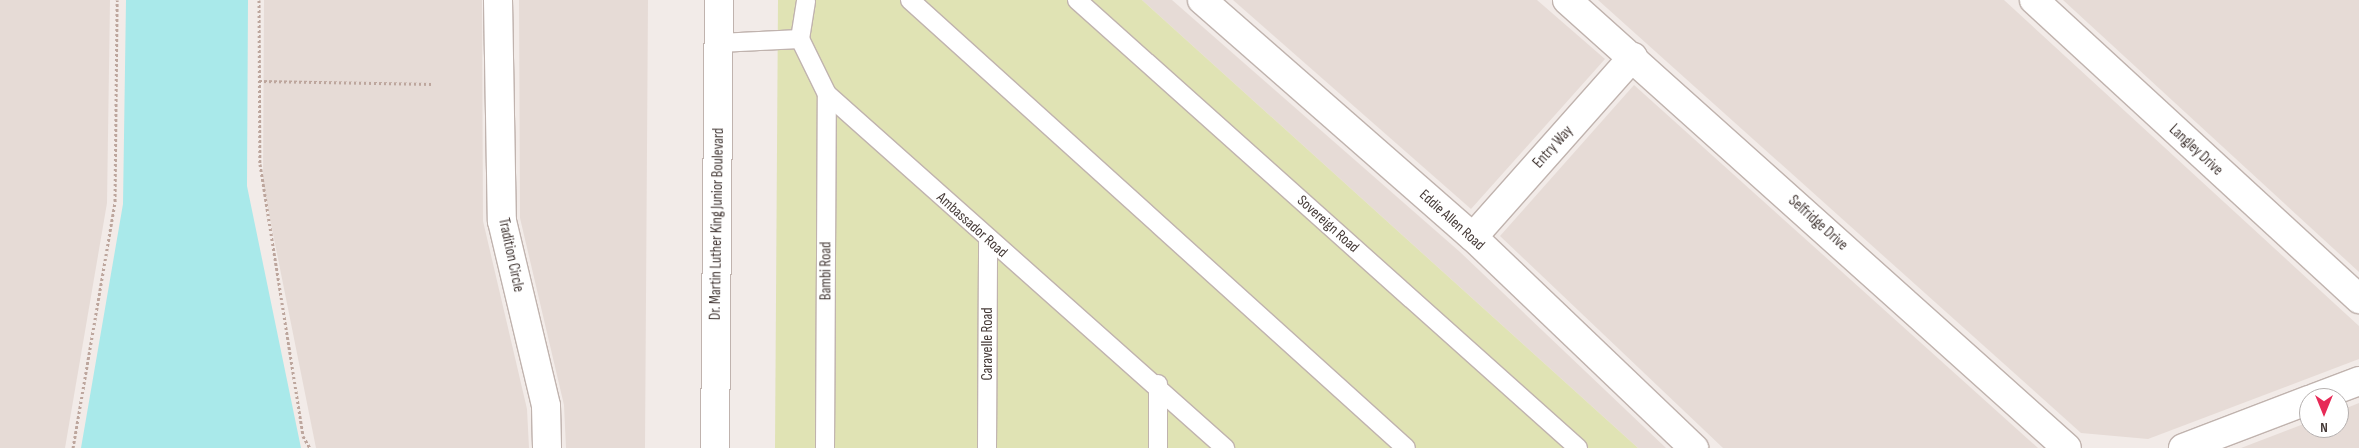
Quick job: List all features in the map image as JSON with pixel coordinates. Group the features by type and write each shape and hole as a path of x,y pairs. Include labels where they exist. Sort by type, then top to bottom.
{"street":[{"name":"Tradition Circle","path":"498,0 502,221 546,406 547,448"},
{"name":"Dr. Martin Luther King Junior Boulevard","path":"715,448 719,0"},
{"name":"Eddie Allen Road","path":"1202,0 1472,237 1694,448"},
{"name":"Selfridge Drive","path":"1567,0 1633,57 2067,448"},
{"name":"Langley Drive","path":"2034,0 2359,299"},
{"name":"Entry Way","path":"1472,237 1633,57"},
{"path":"2340,388 2359,381"},
{"path":"2183,448 2299,404"}],"lane":[{"path":"719,44 800,39 806,0"},
{"path":"910,0 1406,448"},
{"name":"Sovereign Road","path":"1077,0 1578,448"},
{"name":"Ambassador Road","path":"800,39 827,94 988,240 1158,384 1225,448"},
{"name":"Bambi Road","path":"825,448 827,94"},
{"name":"Caravelle Road","path":"987,448 988,240"},
{"path":"1158,384 1158,448"}],"path":[{"path":"73,448 115,202 117,0"},
{"path":"259,0 260,164 303,436 310,448"},
{"path":"259,81 433,84"}],"shaded area":[{"path":"0,0 110,0 107,203 65,448 0,448"},
{"path":"264,0 482,0 483,221 527,409 529,448 316,448 263,184"},
{"path":"519,0 648,0 645,448 566,448 564,405 520,218"},
{"path":"1142,0 1172,0 1460,252 1666,448 1638,448"},
{"path":"1233,0 1537,0 1605,59 1471,209"},
{"path":"1598,0 2004,0 2359,326 2359,359 2148,439 2081,433"},
{"path":"2063,0 2359,0 2359,272"},
{"path":"1634,85 2038,448 1723,448 1500,236"},
{"path":"2359,403 2359,448 2241,448 2299,426 2299,438 2349,438 2349,407"}],"green space":[{"path":"778,0 1142,0 1638,448 775,448"}],"water":[{"path":"126,0 248,0 247,186 301,448 81,448 123,204"}]}
